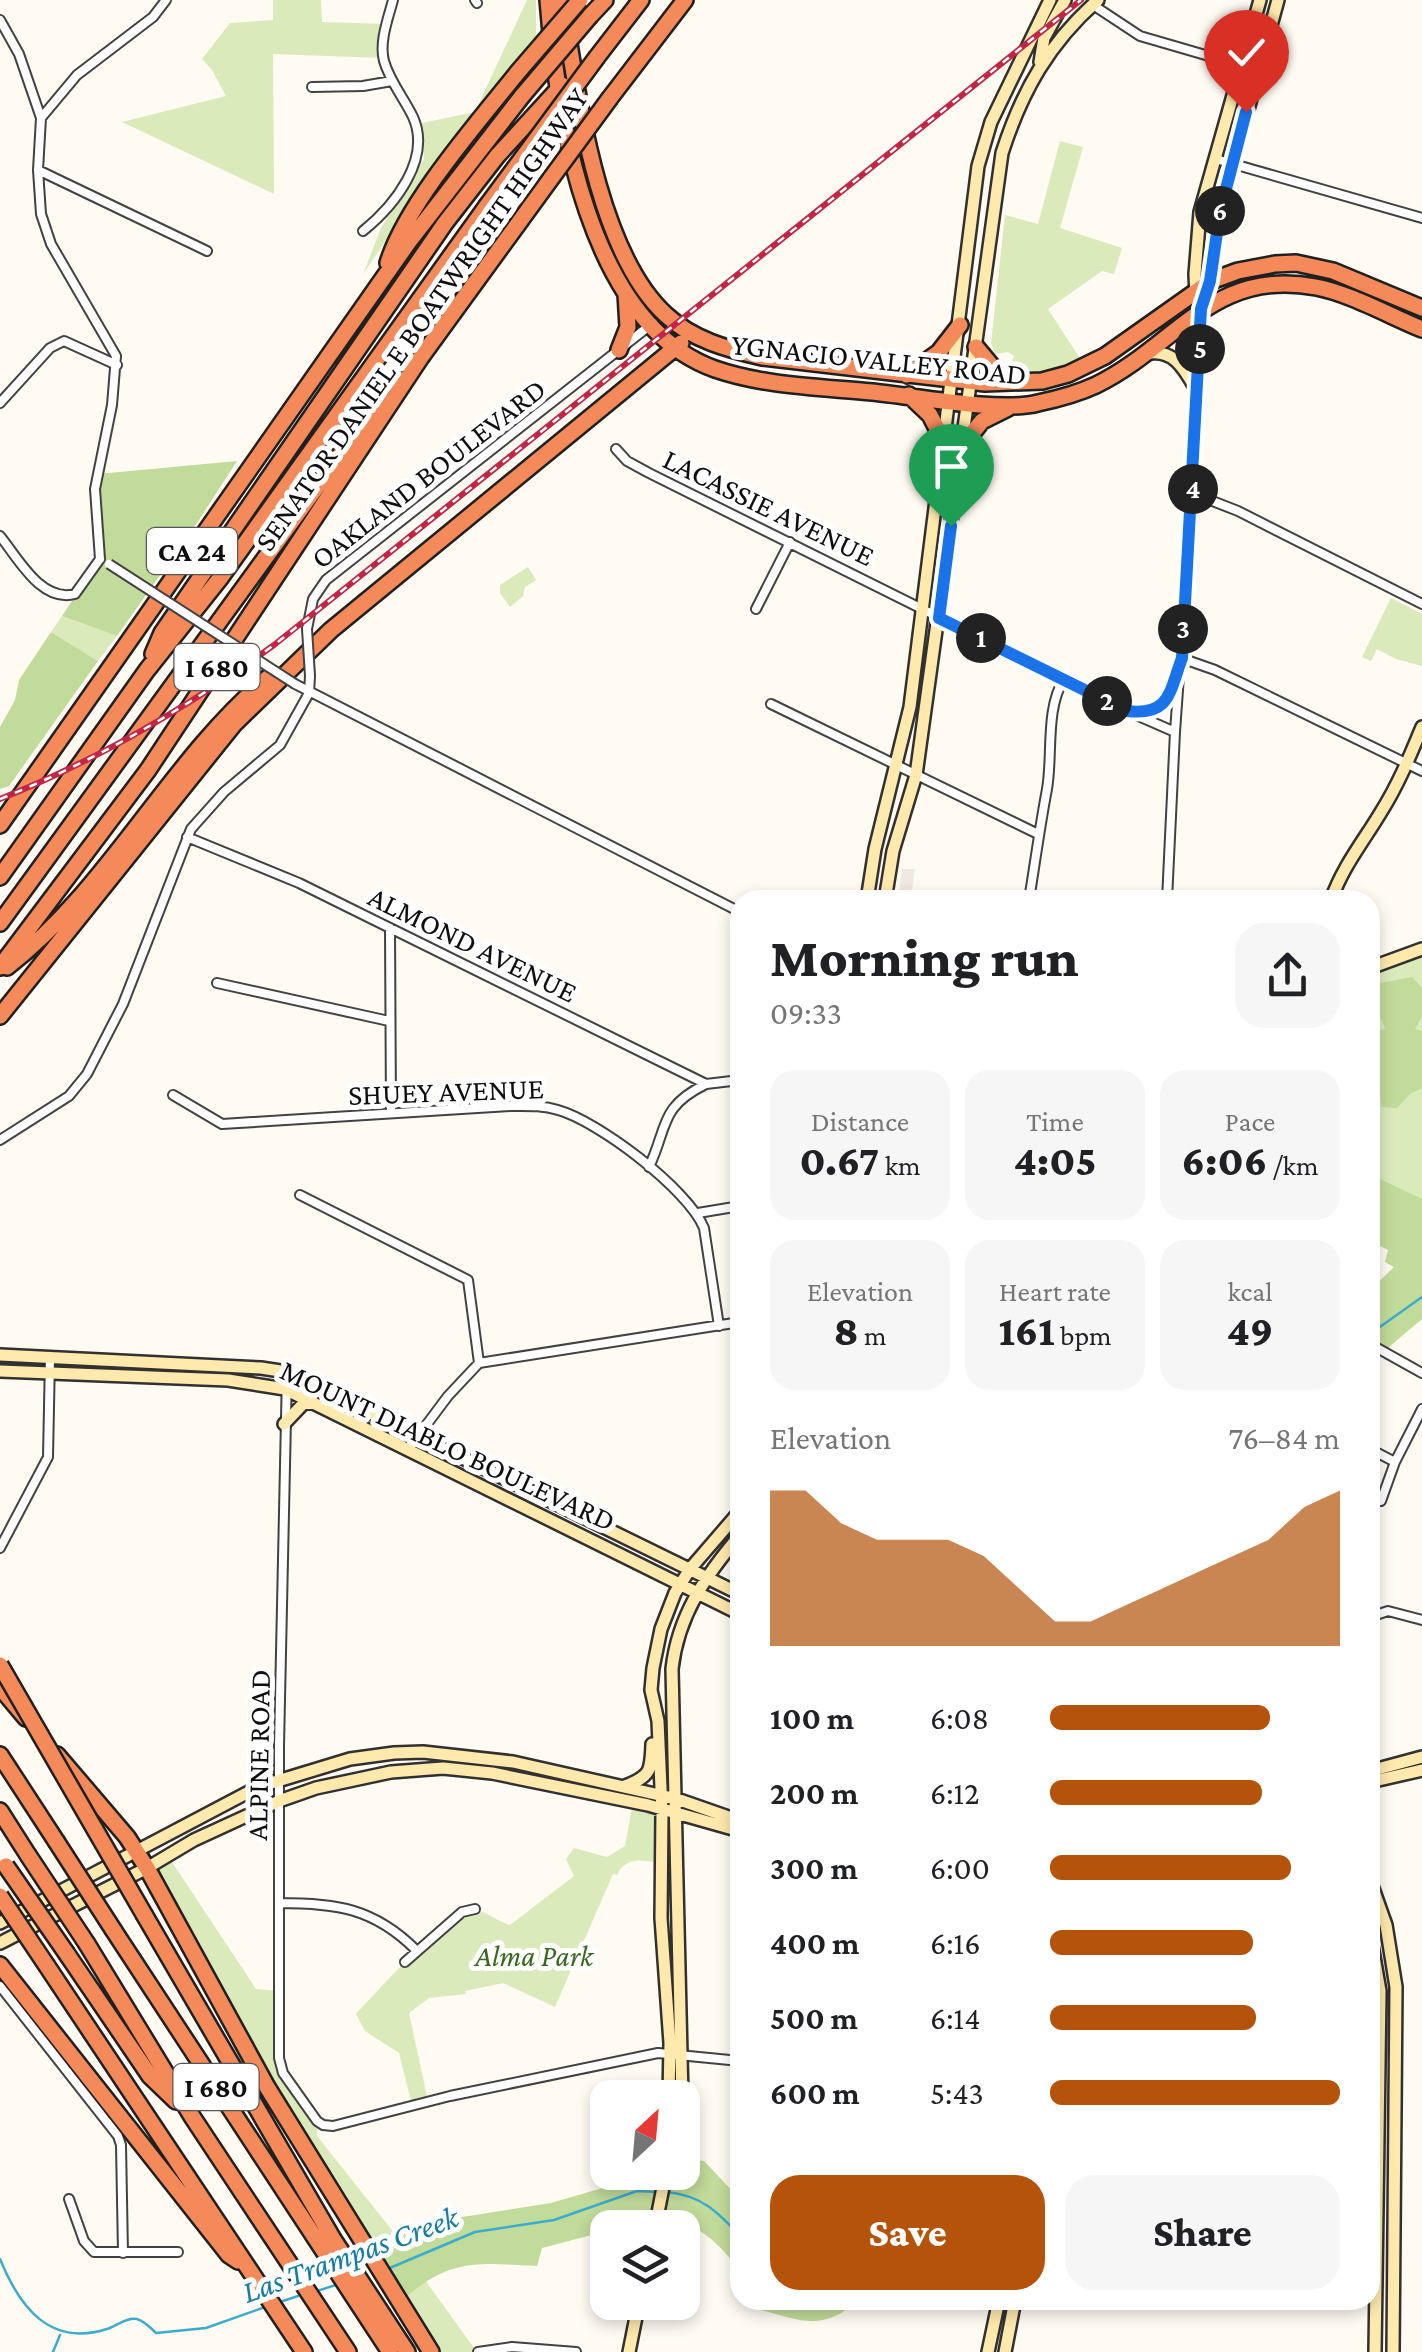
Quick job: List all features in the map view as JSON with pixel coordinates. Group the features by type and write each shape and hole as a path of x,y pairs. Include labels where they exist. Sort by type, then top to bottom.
{"highway":[{"name":"YGNACIO VALLEY ROAD","path":"548,0 559,86 584,204 626,294 657,318 728,350 907,375 1021,383 1068,374 1198,301 1244,289 1299,284 1320,287 1422,329"},
{"name":"YGNACIO VALLEY ROAD","path":"562,0 596,179 616,232 674,348 715,369 755,379 969,402 1035,404 1096,385 1141,355 1198,301 1210,281 1253,267 1296,263 1334,271 1422,308"},
{"path":"384,277 395,240 469,134 580,0"},
{"name":"CA 24","path":"0,826 441,198 605,0"},
{"name":"SENATOR DANIEL E BOATWRIGHT HIGHWAY","path":"0,877 147,670 232,562 486,207 641,0"},
{"name":"SENATOR DANIEL E BOATWRIGHT HIGHWAY","path":"0,970 172,736 421,357 686,0"},
{"path":"147,670 162,633 415,265 483,173 559,86 570,86 578,100"},
{"path":"619,350 628,327 626,294"},
{"path":"907,375 939,352 960,324"},
{"path":"0,970 31,948 83,891 226,717 281,667 332,630 692,334"},
{"path":"976,347 996,371 1021,383"},
{"path":"0,924 332,466 421,357"},
{"path":"909,395 930,415 944,442"},
{"path":"962,446 982,421 1014,405"},
{"path":"0,1016 100,895 209,752 332,630"},
{"path":"0,1665 146,1916 325,2241"},
{"path":"0,1687 148,1868 268,2087 431,2352"},
{"name":"I 680","path":"0,1755 114,1931 400,2351"},
{"name":"I 680","path":"0,1810 193,2118 348,2352"},
{"path":"3,1862 150,2076 193,2118"},
{"path":"0,1896 299,2345"},
{"path":"0,1965 229,2254 244,2266"}],"main road":[{"path":"869,890 910,708 978,166 991,122 1050,0"},
{"path":"1039,66 1044,38 1065,0"},
{"path":"1192,494 1198,394 1200,212 1260,0"},
{"path":"1210,281 1220,212 1278,0"},
{"path":"887,890 893,850 916,776 1002,153 1025,90 1039,66 1092,1"},
{"path":"1141,355 1171,355 1183,366 1198,394"},
{"path":"1335,890 1352,852 1379,815 1407,765 1422,727"},
{"path":"1380,963 1422,948"},
{"name":"MOUNT DIABLO BOULEVARD","path":"0,1355 287,1372 730,1589"},
{"name":"MOUNT DIABLO BOULEVARD","path":"0,1370 228,1380 285,1389 730,1609"},
{"path":"284,1424 303,1404 313,1402"},
{"path":"624,1786 640,1781 651,1764 651,1690 656,1650 680,1584 730,1523"},
{"path":"672,2080 677,2054 678,1814 672,1669 680,1630 697,1592 730,1547"},
{"path":"653,1705 658,1721 662,1810 661,1918 680,2080"},
{"path":"0,1922 211,1810 280,1778 350,1759 424,1752 496,1759 677,1799 730,1818"},
{"path":"1380,1768 1422,1757"},
{"path":"0,1943 148,1868 194,1840 279,1800 391,1772 443,1768 529,1780 730,1828"},
{"path":"1380,1780 1422,1770"},
{"path":"1380,1908 1396,1987 1393,2352"},
{"path":"988,2352 996,2310"},
{"path":"1004,2352 1012,2310"},
{"path":"1374,2352 1375,2310"},
{"path":"629,2352 635,2320"}],"street":[{"path":"41,118 78,75 152,17 166,0"},
{"path":"363,231 392,200 418,155 415,122 382,58 384,31 393,0"},
{"path":"1092,1 1140,36 1257,70"},
{"path":"0,20 20,54 41,118 41,214 50,244 112,345 117,365 95,489 100,559 75,594 58,596 39,584 0,536"},
{"path":"312,87 392,81"},
{"path":"1216,159 1422,218"},
{"path":"38,170 207,252"},
{"name":"OAKLAND BOULEVARD","path":"0,1140 69,1096 87,1074 122,1004 187,837 206,809 280,745 309,694 307,629 313,599 326,580 657,318"},
{"path":"0,404 50,348 64,341 117,365"},
{"name":"LACASSIE AVENUE","path":"616,449 626,462 1175,732"},
{"path":"1167,890 1192,494 1238,511 1422,604"},
{"path":"756,609 790,542"},
{"path":"100,559 309,694 730,907"},
{"path":"1127,711 1150,712 1160,708 1182,658"},
{"path":"1182,658 1215,670 1422,771"},
{"path":"1031,890 1057,692 1064,679"},
{"path":"771,704 1038,834"},
{"name":"ALMOND AVENUE","path":"187,837 298,882 706,1084"},
{"path":"390,928 391,1113"},
{"path":"217,984 390,1021"},
{"path":"649,1167 668,1115 692,1091 706,1084 730,1081"},
{"name":"SHUEY AVENUE","path":"173,1095 222,1124 546,1107 585,1120 649,1167 698,1213"},
{"path":"300,1195 468,1280 479,1363"},
{"path":"719,1326 704,1228 698,1213 730,1208"},
{"path":"408,1448 479,1363 730,1324"},
{"path":"1380,1350 1422,1373"},
{"path":"0,1548 48,1456 50,1357"},
{"name":"ALPINE ROAD","path":"287,1372 279,1800 279,2058 283,2073 323,2126 562,2072 658,2053 677,2054"},
{"path":"1380,1501 1422,1409"},
{"path":"1380,1454 1395,1462"},
{"path":"1380,1614 1388,1611 1422,1620"},
{"path":"279,1903 343,1906 373,1916 416,1950"},
{"path":"405,1962 462,1912 475,1909"},
{"path":"0,1986 118,2136 123,2253"},
{"path":"677,2054 730,2060"},
{"path":"69,2200 89,2248 103,2254 178,2252"},
{"path":"478,2352 512,2346 576,2352"}],"green space":[{"path":"273,0 321,0 322,22 386,24 383,58 273,54 274,194 122,122 226,96 202,59 230,23 273,20"},
{"path":"527,0 536,0 536,38 475,112"},
{"path":"475,112 363,274 381,228 424,159 422,123"},
{"path":"1060,141 1083,147 1060,228 1122,248 1114,274 1102,271 1048,309 1081,360 1039,373 1008,372 1014,356 1008,352 995,354 991,343 1005,215 1038,224"},
{"path":"237,461 117,636 62,616 100,559 98,474"},
{"path":"528,567 536,580 525,587 523,596 510,607 500,593 500,585"},
{"path":"1391,598 1422,614 1422,666 1377,649 1371,661 1362,657"},
{"path":"62,616 117,636 98,661 51,632"},
{"path":"51,632 98,661 9,786 0,789 0,727 15,700 19,680"},
{"path":"1422,949 1422,1263 1380,1203 1380,964"},
{"path":"1412,977 1422,988 1422,1016 1415,1029 1422,1031 1422,1088 1397,1108 1382,1107 1380,1097 1380,1030 1385,1029 1380,1018 1380,983"},
{"path":"1380,1179 1422,1199 1422,1319 1380,1355 1380,1280 1394,1267 1385,1262 1388,1250 1380,1246"},
{"name":"Alma Park","path":"633,1802 662,1810 662,1863 631,1862 617,1875 613,1874 555,2007 503,1983 465,1991 466,1994 429,1998 409,2013 428,2101 412,2105 399,2053 365,2031 356,2014 413,1954 463,1913 478,1911 510,1925 574,1876 566,1859 574,1848 607,1857 625,1846"},
{"path":"168,1856 256,1989 279,1991 283,2073 317,2121 317,2136 395,2234 376,2259 147,1868"},
{"path":"700,2160 704,2161 730,2188 730,2260 700,2231 700,2210 590,2210 590,2235 542,2248 537,2266 480,2264 449,2270 402,2301 376,2259 395,2234 456,2218 551,2203 596,2190 700,2190"},
{"path":"425,2280 477,2352 430,2352 402,2301"},
{"path":"761,2310 845,2310 823,2320 789,2318"}],"shaded area":[{"path":"902,869 915,869 912,890 899,890"}],"waterway":[{"path":"1380,1327 1422,1297"},
{"name":"Las Trampas Creek","path":"385,2270 475,2232 554,2220 637,2191 658,2192"},
{"name":"Las Trampas Creek","path":"666,2192 708,2206 730,2225"},
{"name":"Las Trampas Creek","path":"0,2259 28,2307 53,2328 69,2333 107,2329 133,2319 156,2333 206,2328 268,2306"},
{"name":"Las Trampas Creek","path":"314,2292 339,2284"},
{"name":"Las Trampas Creek","path":"280,2302 301,2295"},
{"path":"53,2352 60,2335"}],"railway":[{"path":"0,799 142,731 274,645 1081,0"}],"route":[{"path":"951,526 939,618 1127,711 1150,712 1164,704 1182,658 1201,309 1210,281 1220,212 1246,112"}]}
